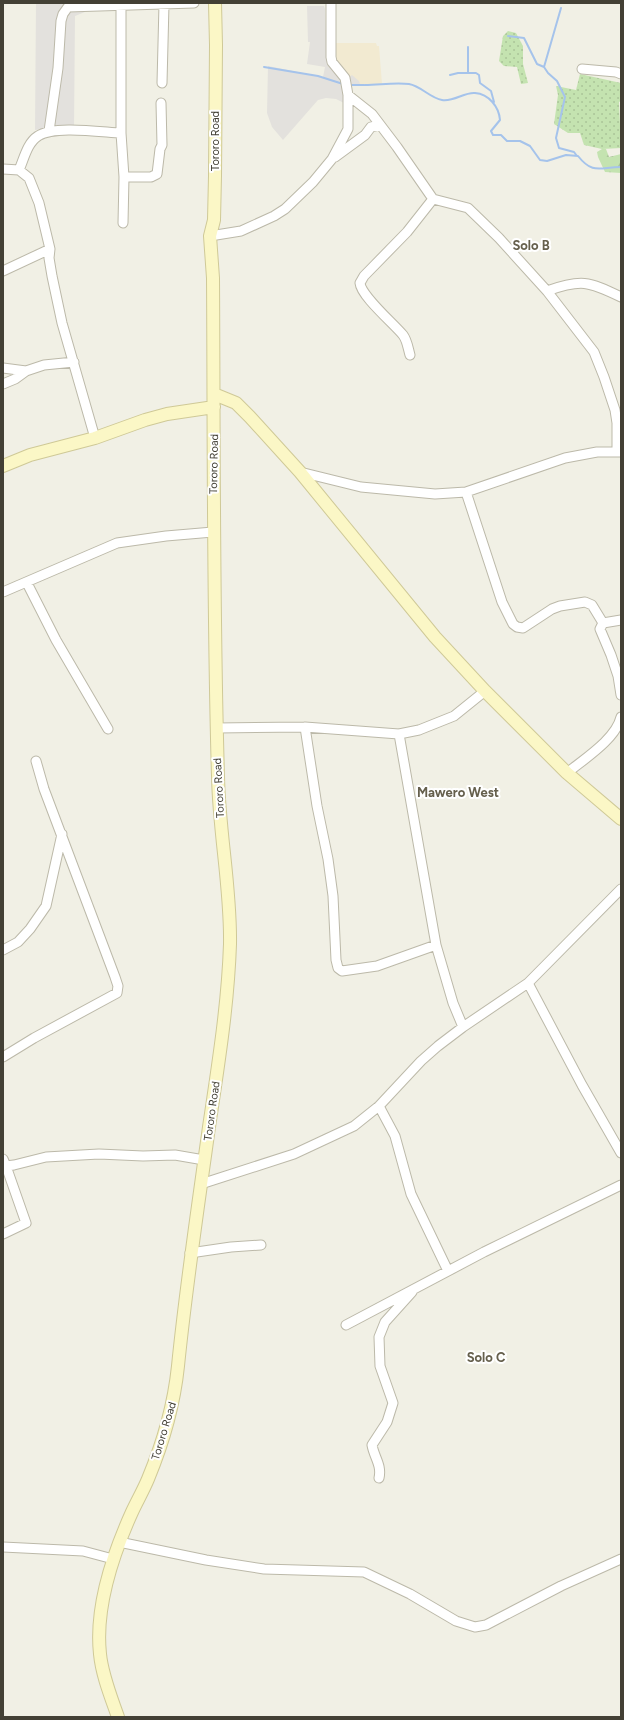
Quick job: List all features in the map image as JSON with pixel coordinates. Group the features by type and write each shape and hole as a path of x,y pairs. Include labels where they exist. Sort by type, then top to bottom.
{"main road":[{"name":"Tororo Road","path":"118,1717 104,1677 100,1652 102,1604 113,1559 149,1478 172,1408 176,1384 190,1253 224,1014 230,942 228,891 218,792 214,532 213,278 210,236 214,220 215,176 215,3"},
{"path":"214,394 229,400 242,408 300,472 430,631 485,691 567,773 621,819"},
{"path":"3,466 30,455 95,438 160,416 214,408"}],"street":[{"path":"49,131 58,68 61,22 68,7 194,3"},
{"path":"210,236 240,231 274,216 284,209 312,182 332,159 348,129 348,95 345,78 332,62 331,57 331,3"},
{"path":"162,83 164,4"},
{"path":"121,5 121,133 124,177 123,223"},
{"path":"582,69 616,72 621,74"},
{"path":"300,472 362,487 436,494 466,492 565,458 596,452 619,452 617,423 614,410 594,352 547,291 499,238 468,208 433,199 372,114 348,95"},
{"path":"124,177 151,177 157,174 160,149 162,145 161,103"},
{"path":"332,159 365,135 371,127 380,125"},
{"path":"19,170 25,153 31,145 38,136 49,131 63,130 121,133"},
{"path":"3,168 19,170 29,178 39,203 50,249 49,258 62,324 95,438"},
{"path":"410,355 404,336 367,297 361,288 360,283 364,276 407,232 433,199"},
{"path":"3,271 50,249"},
{"path":"547,291 568,284 583,283 602,288 621,296"},
{"path":"3,384 26,371 44,365 74,362"},
{"path":"3,368 26,371"},
{"path":"466,492 498,592 513,624 517,627 523,628 552,609 560,606 585,602 592,605 603,623"},
{"path":"3,592 106,546 166,536 214,532"},
{"path":"27,582 56,640 108,729"},
{"path":"603,623 621,620"},
{"path":"603,623 600,630 612,655 618,676 621,696"},
{"path":"218,728 305,727 399,734 419,730 454,716 485,691"},
{"path":"567,773 611,736 620,723 621,717"},
{"path":"305,727 317,806 328,859 333,896 336,960 338,968 342,971 377,966 436,945"},
{"path":"399,734 436,945 453,1004 463,1027"},
{"path":"3,1057 34,1038 117,993 115,977 44,789 36,761"},
{"path":"3,950 18,942 30,929 46,906 62,834"},
{"path":"201,1184 276,1161 350,1129 379,1106 421,1061 463,1027 528,983 621,889"},
{"path":"528,983 582,1086 621,1153"},
{"path":"379,1106 394,1136 411,1194 448,1271"},
{"path":"5,1163 14,1165 46,1157 99,1154 143,1156 175,1155 204,1160"},
{"path":"3,1234 26,1224 18,1203 15,1188 5,1163"},
{"path":"346,1325 522,1233 621,1186"},
{"path":"190,1253 231,1247 261,1246"},
{"path":"379,1478 380,1466 374,1454 372,1445 388,1422 393,1403 380,1366 379,1337 385,1322 416,1288"},
{"path":"120,1542 206,1560 264,1569 364,1572 410,1594 456,1621 475,1627 486,1625 561,1586 621,1560"},
{"path":"3,1547 83,1551 113,1559"}],"shaded area":[{"path":"36,3 85,3 85,12 75,16 74,128 59,127 35,130"},
{"path":"307,6 324,6 327,56 343,82 344,103 336,99 326,98 318,100 283,140 272,127 267,113 268,66 323,77 325,67 307,64 310,42 308,42"},
{"path":"334,43 376,43 377,46 379,46 382,84 350,85 335,60"},
{"path":"352,75 359,81 360,84 351,84 348,78"}],"green space":[{"path":"508,31 516,33 523,46 523,64 528,83 521,84 517,67 504,66 499,61 503,36"},
{"path":"580,74 621,83 621,101 619,102 621,148 602,149 584,145 580,133 568,133 554,124 558,95 556,86 576,90"},
{"path":"602,149 606,149 609,157 621,154 621,173 605,172 597,152"}],"waterway":[{"path":"544,67 561,8"},
{"path":"508,36 524,38 537,64 544,67 557,81 565,97 556,138 559,148 574,152 577,156"},
{"path":"468,47 468,72"},
{"path":"264,67 318,76 343,84"},
{"path":"450,75 458,73 476,73 479,75 480,83 491,91 494,102"},
{"path":"365,85 404,83 418,87 433,97 442,100 451,100 471,93 480,94 489,99 498,110 500,120 491,131 493,135 501,135 507,141 520,141 530,146 540,160 547,161 566,155 578,156 583,162 593,168 602,169 621,167"},
{"path":"352,85 364,85"}],"district":[{"name":"Solo B","path":"531,245"},
{"name":"Mawero West","path":"458,792"},
{"name":"Solo C","path":"486,1357"}]}
